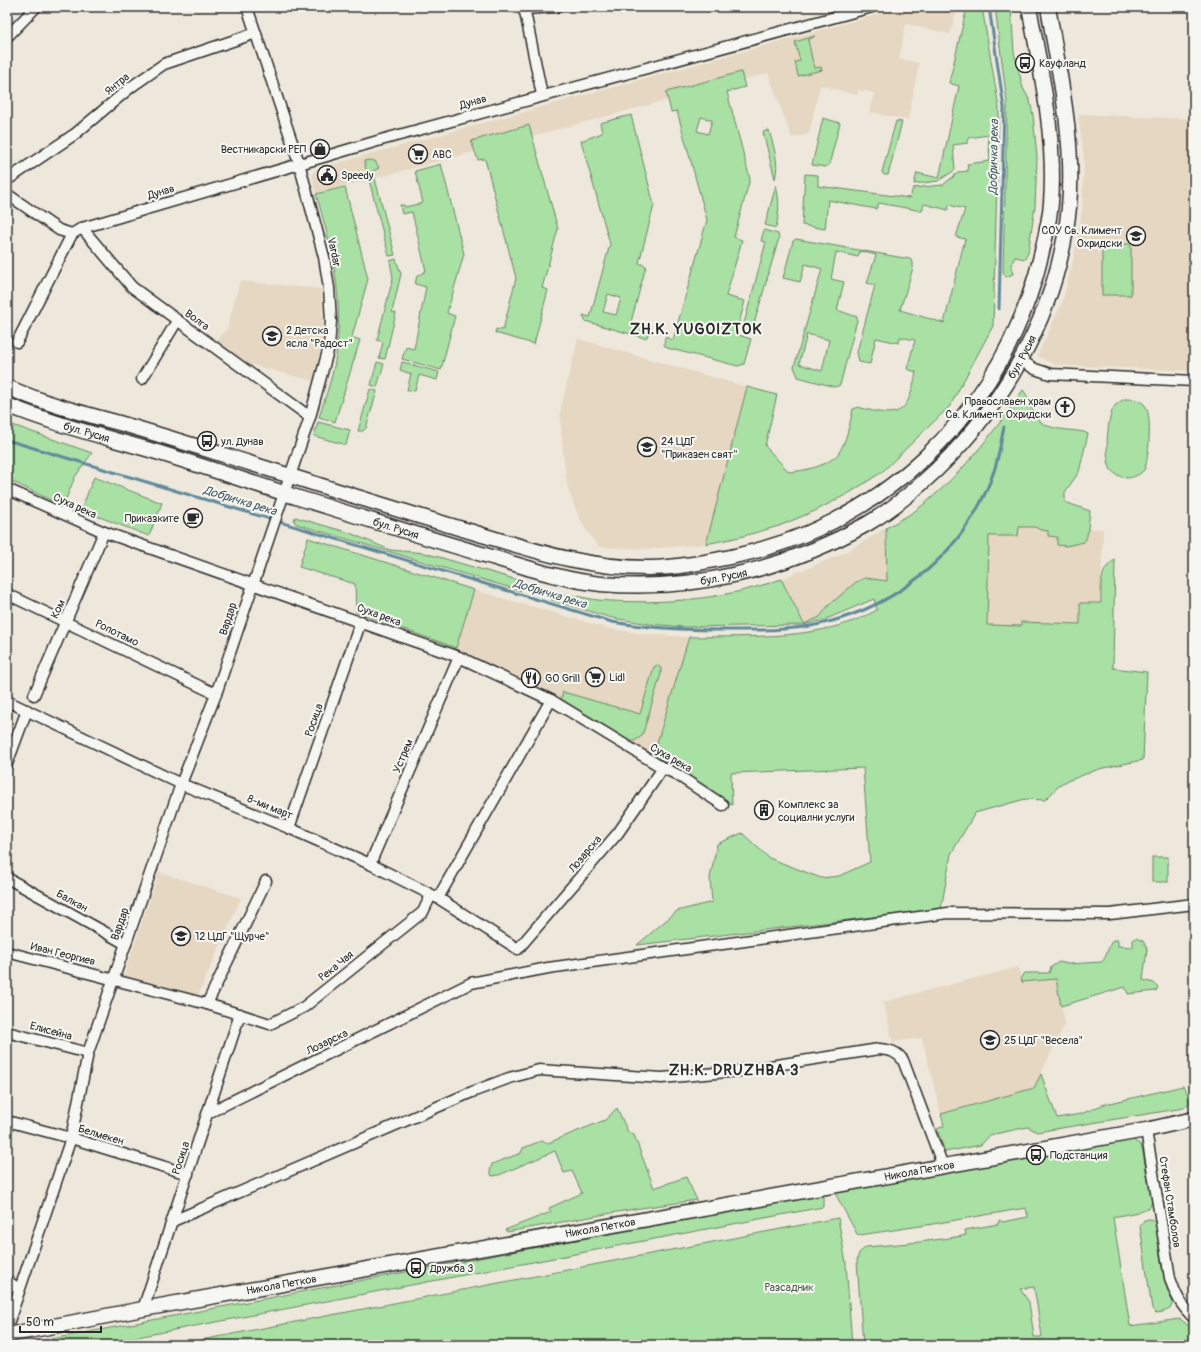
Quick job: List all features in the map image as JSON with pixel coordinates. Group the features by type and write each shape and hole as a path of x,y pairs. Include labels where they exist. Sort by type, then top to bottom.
{"main road":[{"name":"бул. Русия","path":"7,387 42,402 157,434 402,512 561,559 601,566 650,568 701,563 751,552 810,533 860,508 894,484 932,450 969,408 993,372 1012,337 1029,298 1042,254 1051,206 1052,162 1049,116 1029,7"},
{"name":"бул. Русия","path":"7,405 37,417 281,499 397,529 557,576 599,584 651,586 704,581 763,568 817,550 869,523 881,515 904,498 945,463 984,419 1009,381 1046,304 1059,259 1069,208 1070,161 1066,113 1048,7"},
{"name":"Никола Петков","path":"7,1335 143,1308 1146,1130 1194,1119"}],"street":[{"path":"7,37 36,7"},
{"name":"Vardar","path":"247,7 299,163 324,257 329,288 331,321 325,362 310,417 270,533"},
{"path":"542,95 521,8 558,7"},
{"name":"Дунав","path":"82,228 299,163 542,95 872,7"},
{"name":"Янтра","path":"7,180 75,134 132,87 164,64 256,33"},
{"path":"7,194 59,230 72,234"},
{"path":"17,342 72,234 82,228"},
{"name":"Волга","path":"82,228 132,287 310,417"},
{"path":"142,379 178,321"},
{"path":"1020,360 1035,370 1050,374 1194,381"},
{"name":"Суха река","path":"7,489 104,532 459,656 551,700 663,768 676,774 723,805"},
{"name":"Ком","path":"34,695 104,532"},
{"name":"Вардар","path":"7,1326 71,1138 88,1053 181,784 216,694 270,533"},
{"name":"Ропотамо","path":"7,594 216,694"},
{"name":"Росица","path":"289,828 361,621"},
{"name":"Устрем","path":"370,864 459,656"},
{"name":"Река Чая","path":"240,1014 270,1024 304,1007 422,912 435,897 551,700"},
{"name":"8-ми март","path":"7,701 181,784 289,828 370,864 435,897 518,949"},
{"path":"7,764 27,710"},
{"name":"Лозарска","path":"518,949 618,833 663,768"},
{"name":"Балкан","path":"7,878 126,944"},
{"path":"207,1004 266,881"},
{"name":"Лозарска","path":"208,1113 457,992 471,983 548,968 948,913 1110,914 1194,904"},
{"name":"Иван Георгиев","path":"7,952 113,979"},
{"path":"113,979 240,1014"},
{"name":"Росица","path":"143,1308 173,1221 240,1014"},
{"name":"Елисейна","path":"7,1032 88,1053"},
{"path":"173,1221 472,1092 509,1078 539,1070 662,1078 738,1071 879,1049 890,1050 897,1053 903,1060 943,1166"},
{"name":"Белмекен","path":"7,1121 71,1138 188,1174"},
{"name":"Стефан Стамболов","path":"1146,1130 1170,1278 1182,1307 1194,1318"},
{"path":"7,1281 19,1290"}],"shaded area":[{"path":"905,7 958,7 950,34 906,24 899,59 919,63 908,120 870,112 874,93 858,90 857,95 820,85 809,134 792,138 768,73 316,194 312,175 316,169"},
{"name":"СОУ Св. Климент Охридски","path":"1078,114 1194,119 1194,371 1055,365 1037,356 1062,303 1073,261 1082,211 1084,159"},
{"name":"2 Детска ясла \"Радост\"","path":"240,281 321,289 323,321 321,346 313,381 240,362 215,343 227,329"},
{"name":"24 ЦДГ \"Приказен свят\"","path":"578,339 747,387 706,544 650,549 599,547 586,530 577,513 568,489 563,454 560,412"},
{"path":"981,526 1103,529 1097,702 977,698"},
{"path":"886,528 887,581 865,578 828,606 820,617 804,624 781,579 842,554"},
{"path":"474,590 607,628 644,634 689,637 653,756 554,694 456,648"},
{"name":"12 ЦДГ \"Щурче\"","path":"159,872 241,898 198,995 124,975"},
{"name":"25 ЦДГ \"Весела\"","path":"1018,967 1022,982 1056,979 1065,1024 1034,1088 941,1114 922,1038 893,1042 883,1002"}],"green space":[{"path":"967,7 982,7 999,108 993,326 950,406 882,472 851,492 815,511 779,526 740,537 706,544 747,387 777,395 765,446 789,472 822,465 834,458 841,449 845,439 853,409 858,407 872,411 893,413 900,410 905,405 913,386 916,372 907,369 915,340 900,337 899,343 876,338 870,364 859,362 857,352 875,285 867,283 876,255 860,251 858,257 836,252 831,279 844,282 837,310 857,317 857,320 840,385 835,387 798,377 794,367 822,269 805,264 800,282 783,278 793,241 796,239 910,259 913,262 913,268 900,310 944,323 965,239 956,237 965,209 949,205 948,210 924,204 922,211 879,203 876,209 828,200 825,229 802,225 805,174 818,175 818,186 910,198 913,188 943,185 959,172 968,171 967,164 990,161 988,135 969,138 968,143 953,145 955,170 938,181 914,184 917,173 939,178 959,86 949,83","holes":["807,334 829,340 822,371 799,364"]},
{"path":"995,7 1011,7 1014,52 1023,88 1030,101 1033,115 1037,157 1035,207 1028,253 1025,259 1015,257 1011,265 1013,274 1006,277 1003,272 1007,102"},
{"path":"815,36 808,40 814,68 821,67 822,70 798,76 795,62 800,61 795,42"},
{"path":"741,72 745,87 727,92 750,179 734,237 742,240 726,296 745,301 736,334 751,339 744,364 738,366 667,348 664,345 665,337 673,340 707,220 677,111 671,112 666,92","holes":["701,117 712,120 708,134 697,131"]},
{"path":"631,115 654,205 639,263 646,266 631,322 650,328 647,337 644,338 585,321 583,315 590,317 610,244 581,141 602,133 600,123","holes":["608,294 621,298 616,315 603,312"]},
{"path":"823,118 840,123 829,165 825,167 812,165"},
{"path":"896,121 902,122 888,175 884,175 882,172"},
{"path":"529,125 558,229 542,288 548,290 534,344 495,333 496,329 503,330 516,278 485,159 478,160 471,141"},
{"path":"769,130 777,166 775,179 763,132"},
{"path":"364,161 375,161 379,168 373,171 395,255 389,256"},
{"path":"441,164 464,254 447,313 455,316 441,370 402,359 406,347 414,349 426,287 415,284 417,276 426,271 412,212 402,214 400,205 404,205 405,207 423,203 415,171"},
{"path":"776,185 779,206 776,228 765,225"},
{"path":"345,187 368,279 352,337 360,340 335,422 319,417 330,383 336,356 338,308 337,288 331,250 316,194"},
{"path":"764,230 778,234 779,238 751,334 742,331 766,242 761,241"},
{"path":"1102,244 1131,244 1131,295 1102,295"},
{"path":"396,259 401,274 392,312 396,313 385,359 379,358 383,342 377,340 393,278 390,261"},
{"path":"377,362 384,364 377,387 371,385"},
{"path":"402,362 439,372 437,380 419,375 415,391 407,390 411,374 400,370"},
{"path":"370,389 377,391 366,428 363,431 358,431"},
{"path":"1023,390 1033,411 1041,422 1059,429 1084,432 1088,434 1079,472 1065,492 1065,502 1090,511 1087,536 1084,542 1066,546 1057,545 1057,537 1048,536 1048,531 1035,527 1019,527 1018,536 989,536 987,625 1021,626 1021,622 1080,624 1080,603 1101,603 1102,578 1106,568 1115,560 1113,668 1147,672 1143,760 1099,769 1062,783 1045,800 1025,799 975,813 951,854 941,909 637,945 677,911 712,902 710,878 717,844 742,833 769,858 821,878 839,876 870,862 863,768 731,773 732,805 668,763 653,756 689,637 786,635 810,632 856,620 877,610 874,599 824,620 803,625 684,627 650,624 612,618 551,600 553,592 598,600 644,602 667,601 737,592 781,579 804,624 820,617 828,606 856,582 865,578 887,581 886,528 915,511 960,470 987,439"},
{"path":"1124,399 1133,399 1142,402 1146,407 1149,419 1149,438 1146,465 1141,473 1128,478 1119,476 1112,471 1107,451 1111,414 1115,406"},
{"path":"318,422 350,430 346,445 314,436"},
{"path":"7,423 92,453 75,477 63,506 7,479"},
{"path":"94,477 162,503 149,536 81,510"},
{"path":"295,517 350,533 390,550 425,553 521,581 521,591 296,524 294,521"},
{"path":"308,538 474,590 456,648 356,612 355,584 299,567"},
{"path":"657,665 661,668 661,674 642,736 634,741 629,741 561,699 563,692 640,714 654,667"},
{"path":"1152,857 1168,857 1168,882 1152,882"},
{"path":"1136,938 1143,941 1147,949 1143,980 1154,983 1158,987 1156,991 1128,994 1125,987 1061,1006 1056,979 1022,982 1021,977 1025,973 1049,973 1051,967 1059,962 1068,964 1102,962 1113,940 1118,940 1118,946 1133,947 1133,940"},
{"path":"1041,1074 1057,1118 1081,1114 1102,1105 1183,1086 1187,1092 1189,1103 1184,1108 1037,1132 1028,1127 990,1135 981,1145 945,1152 937,1129 944,1126 941,1114 1034,1088"},
{"path":"617,1108 628,1132 634,1135 654,1188 686,1177 697,1200 634,1209 507,1232 505,1230 551,1212 549,1208 582,1193 572,1171 564,1173 555,1151 499,1175 492,1176 490,1171 492,1164 521,1153 523,1148 541,1141 548,1143 605,1120"},
{"path":"1131,1139 1141,1145 1152,1202 1150,1207 1138,1212 1113,1217 1130,1326 1180,1319 1194,1330 1194,1345 863,1345 857,1261 859,1253 866,1247 962,1236 966,1235 965,1230 998,1224 999,1220 1003,1222 1028,1217 1026,1208 860,1235 857,1234 835,1193","holes":["1034,1287 1042,1336 1034,1337 1029,1302 1020,1289"]},
{"path":"818,1194 823,1197 823,1207 95,1345 20,1345"},
{"name":"Разсадник","path":"838,1218 846,1263 852,1345 175,1345"},
{"path":"1144,1220 1153,1220 1156,1224 1163,1274 1173,1303 1170,1309 1156,1313 1152,1309 1140,1226"}],"waterway":[{"name":"Добричка река","path":"989,7 1004,108 999,309"},
{"name":"Добричка река","path":"7,440 612,622 681,629 760,630 808,626 850,615 878,603 904,588 928,569 950,548 968,524 983,497 995,468 1004,427"}],"place":[{"name":"Кауфланд","path":"1025,63"},
{"name":"Вестникарски РЕП","path":"320,149"},
{"name":"ABC","path":"418,154"},
{"name":"Speedy","path":"327,175"},
{"name":"СОУ Св. Климент Охридски","path":"1136,236"},
{"name":"2 Детска ясла \"Радост\"","path":"272,336"},
{"name":"Православен храм Св. Климент Охридски","path":"1065,407"},
{"name":"ул. Дунав","path":"207,441"},
{"name":"24 ЦДГ \"Приказен свят\"","path":"647,447"},
{"name":"Приказките","path":"193,518"},
{"name":"Lidl","path":"595,677"},
{"name":"GO Grill","path":"531,678"},
{"name":"Комплекс за социални услуги","path":"764,810"},
{"name":"12 ЦДГ \"Щурче\"","path":"181,936"},
{"name":"25 ЦДГ \"Весела\"","path":"990,1040"},
{"name":"Подстанция","path":"1036,1155"},
{"name":"Дружба 3","path":"416,1268"}],"district":[{"name":"ZH.K. YUGOIZTOK","path":"696,329"},
{"name":"ZH.K. DRUZHBA 3","path":"734,1070"}]}
